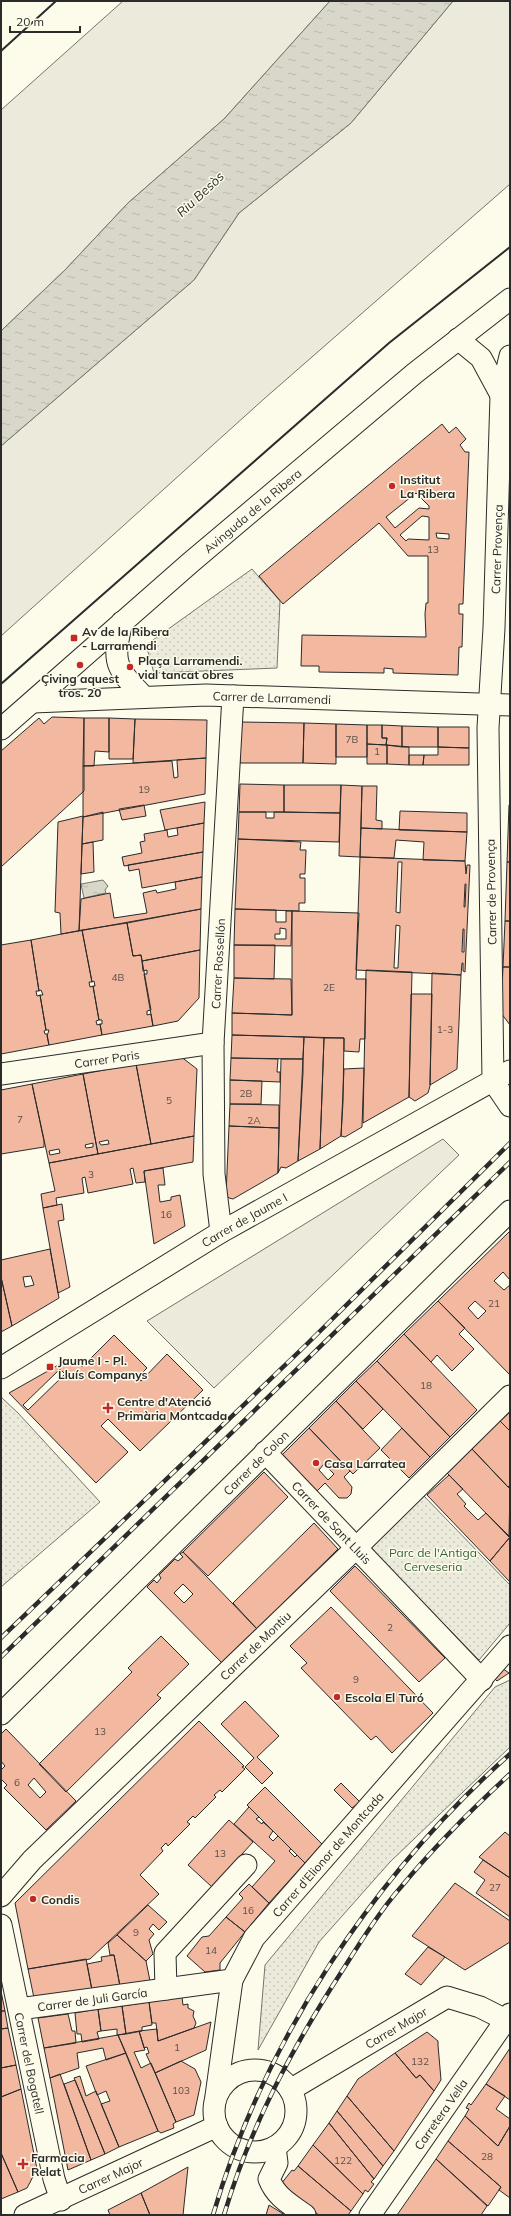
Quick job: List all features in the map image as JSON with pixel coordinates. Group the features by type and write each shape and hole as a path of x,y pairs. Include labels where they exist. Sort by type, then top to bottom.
{"street":[{"name":"Avinguda de la Ribera","path":"1,729 122,622 409,378 510,299"},
{"path":"458,339 481,358 501,395"},
{"name":"Carrer Provença","path":"500,704 501,395 510,356"},
{"path":"122,622 117,643 117,663 128,680 144,697"},
{"name":"Carrer de Larramendi","path":"33,702 144,697 233,696 446,704 500,704"},
{"name":"Carrer Rossellón","path":"221,1232 214,1174 213,1043 233,696"},
{"name":"Carrer de Provença","path":"500,704 488,728 502,1076"},
{"name":"Carrer Paris","path":"1,1074 213,1043"},
{"path":"502,1076 510,1106"},
{"name":"Carrer de Jaume I","path":"1,1368 221,1232 502,1076"},
{"name":"Carrer de Colon","path":"1,1714 510,1211"},
{"name":"Carrer de Montiu","path":"1,1896 32,1860 356,1548 510,1396"},
{"name":"Carrer de Sant Lluis","path":"265,1452 482,1680"},
{"name":"Carrer d'Elionor de Montcada","path":"216,2096 232,1980 254,1938 482,1680 510,1646"},
{"path":"166,1989 166,1953 246,1865"},
{"name":"Carrer del Bogatell","path":"1,1925 54,2179 51,2207"},
{"name":"Carrer de Juli García","path":"19,2010 232,1980"},
{"name":"Carrer Major","path":"290,2090 447,1997 480,2006 508,2017"},
{"name":"Carretera Vella","path":"370,2215 508,2017"},
{"path":"258,2070 271,2073 282,2080 290,2090 295,2102 296,2116 293,2128 286,2139 275,2147 263,2152 241,2150 230,2144 222,2136 216,2126 214,2117 216,2096 223,2085 233,2076 245,2071 258,2070"},
{"name":"Carrer Major","path":"25,2215 51,2207 216,2126"},
{"path":"275,2147 277,2164 269,2179 277,2195 305,2215"}],"green space":[{"path":"123,1 330,1 224,119 128,203 65,270 1,331 1,110"},
{"path":"453,1 510,1 510,184 265,398 1,636 1,446 194,280 239,213 351,123"},
{"path":"252,569 280,601 277,668 154,673 146,645"},
{"path":"1,1397 18,1413 100,1502 1,1587"},
{"name":"Parc de l'Antiga Cerveseria","path":"423,1495 510,1585 510,1623 479,1660 369,1547"},
{"path":"510,1680 510,1747 390,1862 319,1942 258,2050 265,1965 495,1687"}],"shaded area":[{"path":"443,1139 459,1155 214,1388 147,1321"}],"water":[{"name":"Riu Besòs","path":"330,1 453,1 351,123 239,213 194,280 1,446 1,331 65,270 128,203 224,119"},
{"path":"103,880 108,886 105,890 106,893 84,898 81,884"}],"building":[{"path":"442,424 449,433 456,427 466,439 460,445 465,452 469,452 463,604 459,604 459,614 463,614 462,647 459,647 458,675 393,673 393,669 384,668 384,673 319,672 319,666 301,666 302,635 426,637 425,614 426,603 428,603 428,556 408,556 379,523 283,604 259,576","holes":["416,493 429,506 429,509 419,508 395,528 386,517","422,516 429,517 429,540 408,539 406,541 400,535","436,533 449,534 449,539 437,538"]},
{"path":"52,717 84,718 84,791 1,867 1,751 39,718 44,724"},
{"path":"84,718 109,718 109,752 95,751 94,766 83,766"},
{"path":"109,718 135,719 133,759 109,759"},
{"path":"135,719 207,720 206,758 133,763"},
{"path":"241,722 304,723 303,763 240,763"},
{"path":"304,723 336,724 336,764 303,763"},
{"path":"336,724 367,725 367,757 336,757"},
{"path":"367,725 382,725 382,738 387,738 386,745 367,744"},
{"path":"382,725 402,726 402,747 386,745 387,738 382,738"},
{"path":"402,726 438,727 438,747 402,747"},
{"path":"438,727 469,727 469,748 438,747"},
{"path":"367,744 387,745 387,764 367,764"},
{"path":"387,745 409,747 409,765 387,764"},
{"path":"438,747 469,748 469,765 423,765 424,755 438,755"},
{"path":"409,755 424,755 423,765 409,765"},
{"path":"206,758 205,794 83,817 83,766 172,761 174,778 178,777 177,760"},
{"path":"240,784 284,785 284,812 239,812"},
{"path":"284,785 341,785 340,813 284,812"},
{"path":"341,785 362,786 360,857 339,856"},
{"path":"362,786 377,786 376,820 382,821 382,829 361,828"},
{"path":"205,802 204,823 165,830 160,810"},
{"path":"144,805 146,816 122,820 119,809"},
{"path":"509,805 510,862 507,862"},
{"path":"400,811 467,813 467,832 399,830"},
{"path":"103,812 103,840 82,844 83,817"},
{"path":"239,812 266,812 266,818 274,818 274,812 340,813 339,842 238,839"},
{"path":"83,816 79,931 61,934 60,913 55,912 58,822"},
{"path":"204,823 203,852 124,866 122,857 142,853 140,842 145,841 144,834 167,830 168,837 178,835 177,828"},
{"path":"361,828 467,832 465,861 423,860 424,842 396,840 394,858 360,857"},
{"path":"238,839 301,842 300,850 306,850 305,874 300,874 300,878 305,878 305,903 299,903 299,911 235,909"},
{"path":"93,842 94,872 81,874 82,844"},
{"path":"203,852 202,877 142,888 139,869 129,871 128,865"},
{"path":"360,857 465,861 466,874 467,865 470,865 465,972 463,971 463,963 461,975 356,970","holes":["398,862 402,862 400,913 396,912","465,884 466,884 465,907","396,925 400,926 398,968 394,968","463,929 464,929 464,952 462,952"]},
{"path":"507,862 510,862 510,921 505,921"},
{"path":"202,877 201,909 79,931 81,899 110,893 114,918 147,913 143,893 156,890 157,893 176,889 175,882"},
{"path":"201,909 200,950 142,961 141,955 133,956 127,923"},
{"path":"235,909 276,910 276,922 286,922 286,911 292,911 291,946 234,945","holes":["280,928 286,929 286,939 275,939 275,934 280,934"]},
{"path":"292,911 359,913 356,979 366,979 365,1039 360,1039 359,1052 344,1051 344,1038 232,1035 232,1013 292,1015"},
{"path":"505,921 510,921 510,967 503,967"},
{"path":"127,923 133,956 141,955 151,1010 147,1011 147,1015 151,1014 153,1026 102,1035 100,1024 102,1024 102,1020 99,1020 93,986 95,986 94,981 92,982 82,930"},
{"path":"82,930 92,982 89,982 90,987 93,986 99,1020 96,1021 97,1025 100,1024 102,1035 49,1045 47,1036 49,1030 46,1030 40,995 43,995 41,990 39,991 31,940"},
{"path":"31,940 39,991 36,991 37,996 40,995 46,1030 44,1031 45,1034 47,1034 49,1045 1,1054 1,945"},
{"path":"234,945 275,945 274,979 234,978"},
{"path":"200,950 199,998 178,1021 153,1026 144,974 147,974 147,970 143,971 142,961"},
{"path":"503,967 510,967 510,1025 501,1013"},
{"path":"366,970 412,972 409,1097 363,1123"},
{"path":"432,973 461,975 457,1069 430,1085"},
{"path":"234,978 291,979 292,1015 232,1013"},
{"path":"411,994 432,994 430,1086 428,1093 415,1101 409,1097"},
{"path":"232,1035 304,1037 303,1059 231,1058"},
{"path":"304,1037 324,1038 320,1149 298,1161"},
{"path":"324,1038 344,1038 343,1102 341,1136 320,1149"},
{"path":"180,1056 197,1069 194,1136 151,1144 136,1064"},
{"path":"231,1058 278,1059 277,1072 280,1072 280,1082 230,1080"},
{"path":"281,1059 303,1059 303,1073 298,1161 286,1168 281,1167 278,1173"},
{"path":"136,1064 151,1144 98,1154 83,1074","holes":["108,1140 109,1144 101,1145 99,1142"]},
{"path":"364,1068 362,1127 345,1137 341,1136 344,1069"},
{"path":"83,1074 98,1154 49,1163 32,1084","holes":["93,1143 93,1147 86,1148 85,1145","59,1149 60,1153 50,1155 49,1151"]},
{"path":"230,1080 262,1081 261,1104 230,1104"},
{"path":"32,1084 44,1147 1,1154 1,1090"},
{"path":"230,1104 279,1105 279,1128 229,1126"},
{"path":"229,1126 279,1128 278,1173 233,1199 226,1195"},
{"path":"194,1136 193,1162 144,1171 145,1182 136,1183 133,1168 130,1169 133,1184 88,1193 85,1177 82,1178 84,1193 56,1198 57,1205 43,1208 41,1194 55,1191 49,1163"},
{"path":"163,1168 165,1185 158,1185 160,1202 171,1200 171,1197 180,1195 185,1226 154,1244 144,1171"},
{"path":"62,1204 64,1220 58,1221 70,1287 58,1293 43,1208"},
{"path":"510,1231 510,1280 503,1272 494,1281 504,1290 510,1285 510,1375 438,1301","holes":["475,1301 486,1311 478,1319 468,1308"]},
{"path":"50,1249 59,1298 12,1326 1,1277 1,1260","holes":["31,1276 34,1285 25,1287 23,1277"]},
{"path":"1,1277 12,1326 1,1332"},
{"path":"438,1301 465,1328 459,1334 474,1349 452,1371 437,1355 431,1362 404,1334"},
{"path":"404,1334 477,1410 450,1437 377,1361"},
{"name":"Centre d'Atenció Primària Montcada","path":"114,1335 147,1368 138,1377 141,1381 167,1354 203,1390 140,1451 108,1419 101,1426 128,1452 96,1483 9,1393 69,1359 74,1364 77,1362 82,1367","holes":["60,1369 65,1374 28,1410 23,1405"]},
{"path":"377,1361 450,1437 430,1457 356,1381"},
{"path":"356,1381 383,1409 363,1429 336,1401"},
{"path":"336,1401 380,1448 353,1474 309,1428"},
{"path":"510,1412 510,1431 500,1421"},
{"path":"500,1421 510,1431 510,1485 508,1487 472,1449"},
{"name":"Casa Larratea","path":"309,1428 350,1471 344,1477 352,1487 351,1494 347,1498 339,1498 325,1483 317,1491 282,1455","holes":["324,1464 334,1474 328,1480 319,1470"]},
{"path":"402,1428 430,1457 409,1478 381,1450"},
{"path":"472,1449 510,1489 509,1537 447,1473"},
{"path":"264,1472 288,1497 208,1576 183,1552"},
{"path":"449,1475 463,1489 457,1494 466,1504 464,1506 478,1520 486,1513 510,1537 490,1561 427,1495"},
{"path":"314,1523 338,1549 257,1629 233,1603"},
{"path":"510,1537 510,1582 490,1561"},
{"path":"183,1552 257,1629 223,1664 147,1587 154,1580 157,1583 161,1578 159,1575 175,1559 178,1561 183,1557 180,1554","holes":["183,1584 193,1594 184,1603 174,1593"]},
{"path":"355,1566 445,1658 419,1682 330,1591"},
{"path":"331,1607 433,1713 392,1753 376,1736 371,1740 301,1668 307,1663 290,1646"},
{"path":"161,1636 189,1664 157,1695 161,1698 66,1792 39,1764 132,1672 128,1668"},
{"path":"502,1668 509,1673 497,1681 494,1678"},
{"path":"245,1701 279,1736 257,1757 273,1773 262,1784 245,1767 254,1758 221,1724"},
{"path":"199,1721 244,1766 242,1767 245,1769 222,1792 220,1790 214,1795 216,1797 195,1818 193,1816 187,1822 190,1824 168,1846 166,1843 161,1848 163,1851 140,1875 159,1894 90,1959 28,1969 15,1903"},
{"path":"6,1729 76,1801 46,1830 4,1788 7,1785 1,1779 1,1770 5,1766 1,1761 1,1734","holes":["34,1778 46,1792 40,1798 28,1785"]},
{"path":"341,1783 360,1802 352,1808 334,1790"},
{"path":"265,1787 322,1844 305,1863 247,1805"},
{"path":"249,1807 259,1817 256,1819 262,1824 263,1822 273,1831 269,1837 273,1841 278,1836 291,1849 289,1851 295,1857 297,1855 305,1863 269,1903 252,1887 275,1861 234,1824"},
{"path":"229,1820 253,1842 212,1887 188,1865"},
{"path":"505,1832 510,1836 510,1878 479,1857"},
{"path":"483,1860 510,1878 510,1917 476,1893 485,1880 474,1872"},
{"path":"455,1883 510,1921 510,1942 465,1970 412,1936"},
{"path":"249,1884 269,1903 245,1932 226,1917 243,1898 239,1894"},
{"path":"148,1905 167,1922 159,1930 153,1924 149,1929 154,1934 149,1940 153,1954 146,1961 117,1935"},
{"path":"226,1917 245,1932 220,1963 220,1970 205,1972 187,1956 202,1937 209,1936"},
{"path":"117,1935 146,1961 150,1981 120,1986 114,1955 110,1955 108,1943"},
{"path":"428,1947 445,1957 421,1985 405,1974"},
{"path":"114,1955 120,1986 92,1990 87,1964 102,1961 101,1957"},
{"path":"86,1959 92,1990 34,1998 28,1969"},
{"path":"1,1991 5,2011 1,2011"},
{"path":"182,1997 183,2005 188,2004 188,2008 194,2011 193,2016 196,2023 194,2028 158,2041 156,2023 152,2023 149,2002"},
{"path":"149,2002 152,2025 142,2027 142,2031 126,2034 122,2006"},
{"path":"122,2006 126,2034 117,2035 117,2029 101,2031 98,2009"},
{"path":"98,2009 101,2031 97,2032 99,2039 82,2042 81,2034 77,2034 75,2013"},
{"path":"1,2011 5,2011 8,2028 1,2029"},
{"path":"68,2014 72,2031 75,2031 76,2043 44,2048 38,2018"},
{"path":"211,2022 206,2050 155,2073 146,2054 149,2053 147,2047 144,2048 139,2031 157,2029 158,2041"},
{"path":"8,2028 16,2065 1,2068 1,2029"},
{"path":"139,2031 145,2050 134,2052 141,2068 151,2063 176,2122 173,2124 174,2128 161,2133 158,2131 118,2035"},
{"path":"427,2032 438,2041 441,2080 434,2091 420,2075 416,2078 395,2053"},
{"path":"118,2035 126,2053 106,2060 103,2048 77,2053 79,2068 50,2078 44,2048"},
{"path":"510,2048 510,2100 486,2084"},
{"path":"126,2053 158,2131 119,2147 101,2104 110,2101 106,2091 97,2095 86,2066"},
{"path":"395,2053 416,2078 420,2075 434,2091 394,2151 347,2096 358,2079"},
{"path":"181,2061 195,2069 201,2082 194,2115 176,2122 155,2073"},
{"path":"16,2065 21,2089 1,2097 1,2068"},
{"path":"60,2074 91,2160 68,2170 50,2078"},
{"path":"80,2076 86,2096 96,2091 119,2147 105,2154 74,2078"},
{"path":"75,2080 105,2154 91,2160 64,2084"},
{"path":"486,2084 505,2096 496,2109 510,2119 510,2126 498,2146 465,2116 469,2109 466,2108 469,2103 471,2105"},
{"path":"21,2089 37,2169 27,2188 18,2192 1,2153 1,2097"},
{"path":"347,2096 394,2151 383,2166 337,2111"},
{"path":"337,2111 383,2166 374,2179 329,2123"},
{"path":"465,2116 498,2146 510,2126 510,2198 499,2190 501,2187 448,2141"},
{"path":"329,2123 374,2179 371,2182 374,2184 368,2192 365,2190 363,2194 313,2145"},
{"path":"448,2141 501,2187 488,2206 436,2159"},
{"path":"313,2145 363,2194 351,2211 298,2166"},
{"path":"1,2153 18,2192 1,2199"},
{"path":"436,2159 487,2206 481,2215 397,2215"},
{"path":"298,2166 351,2211 348,2215 319,2215 283,2190 281,2184 292,2170 294,2171"},
{"path":"188,2167 183,2215 150,2215 141,2193"},
{"path":"141,2193 150,2215 110,2215 108,2210"},
{"path":"269,2205 285,2215 266,2215"}],"railway":[{"path":"1,1638 306,1345 510,1143"},
{"path":"1,1657 510,1162"},
{"path":"213,2215 235,2150 262,2087 294,2025 330,1965 370,1907 413,1853 460,1801 510,1754"},
{"path":"224,2215 234,2182 246,2151 274,2089 306,2029 370,1928 393,1897 427,1857 510,1774"}],"wall":[{"path":"1,51 56,1"},
{"path":"1,684 389,343 510,247"}],"place":[{"name":"Institut La Ribera","path":"392,486"},
{"name":"Av de la Ribera - Larramendi","path":"74,638"},
{"name":"Çiving aquest tros. 20","path":"80,665"},
{"name":"Plaça Larramendi. vial tancat obres","path":"130,667"},
{"name":"Jaume I - Pl. Lluís Companys","path":"50,1367"},
{"name":"Centre d'Atenció Primària Montcada","path":"108,1408"},
{"name":"Casa Larratea","path":"316,1463"},
{"name":"Escola El Turó","path":"337,1697"},
{"name":"Condis","path":"33,1899"},
{"name":"Farmacia Relat","path":"23,2164"}]}
